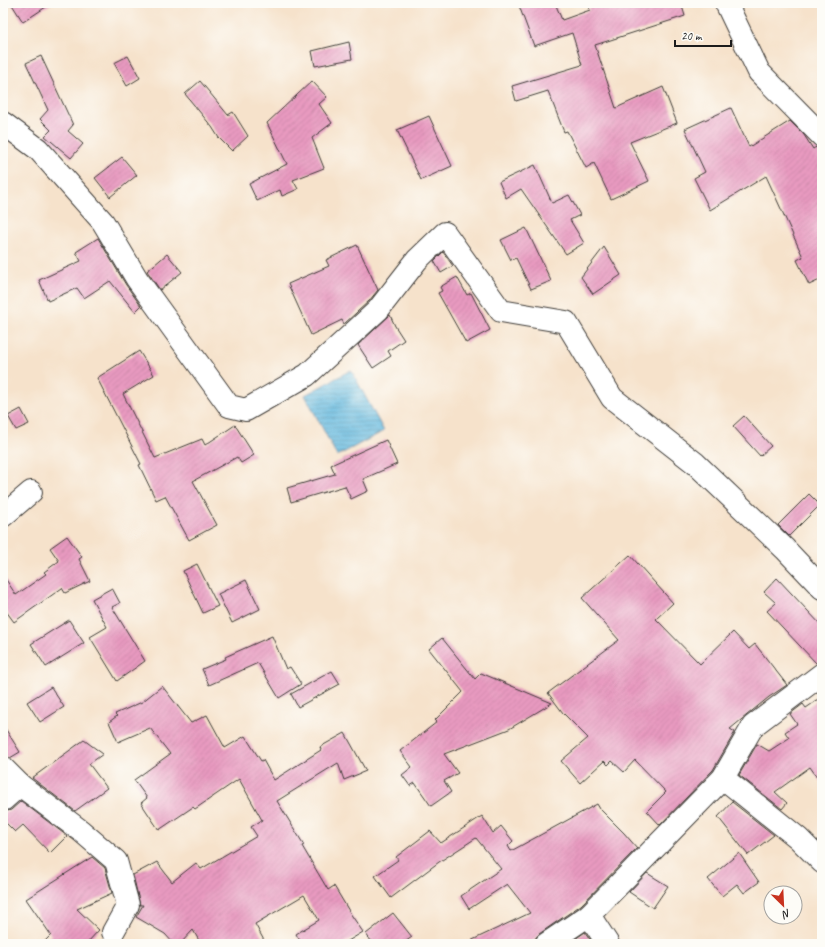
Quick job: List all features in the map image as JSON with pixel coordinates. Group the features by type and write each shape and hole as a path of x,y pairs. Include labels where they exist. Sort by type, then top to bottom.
{"street":[{"path":"726,3 759,72 822,136"},
{"path":"3,123 38,149 103,222 137,279 229,406 246,410 307,375 378,310 417,260 445,233 501,311 566,322 612,398 695,463 785,549 822,588"},
{"path":"3,516 32,492"},
{"path":"546,944 589,915 723,778 753,726 822,674"},
{"path":"3,768 20,786 81,831 116,861 128,905 113,932"},
{"path":"723,778 798,838 822,862"},
{"path":"3,800 20,786"},
{"path":"589,915 608,944"}],"water":[{"path":"351,370 384,431 337,456 305,395"}],"building":[{"path":"11,3 52,3 23,22"},
{"path":"518,3 555,3 562,20 590,10 587,3 681,3 685,16 595,45 616,108 663,87 677,123 630,142 649,181 611,199 594,163 586,168 567,131 564,132 548,91 516,101 512,86 582,65 572,33 534,46"},
{"path":"349,42 352,59 315,66 312,51"},
{"path":"41,56 73,125 68,131 83,144 71,158 45,136 51,130 40,119 48,110 26,63"},
{"path":"128,56 140,78 127,86 114,63"},
{"path":"200,81 228,115 233,112 248,136 232,151 219,138 185,94"},
{"path":"312,81 327,97 319,104 332,123 312,138 324,168 293,180 298,189 282,196 280,190 257,201 249,184 287,164 267,123"},
{"path":"731,108 749,147 790,121 804,135 813,149 816,147 822,157 822,279 809,285 797,260 803,257 766,176 710,210 694,178 705,172 685,129"},
{"path":"429,116 452,166 421,180 397,130"},
{"path":"122,157 137,175 110,197 95,178"},
{"path":"535,165 552,203 569,195 580,215 570,220 584,243 566,254 521,189 506,198 499,182"},
{"path":"526,228 551,281 531,289 516,258 511,260 501,240"},
{"path":"98,238 126,285 141,306 135,312 110,281 84,298 77,288 48,301 39,280 81,261 76,252"},
{"path":"357,245 378,290 369,301 344,324 342,320 311,335 288,284 329,266 326,260"},
{"path":"604,247 621,275 593,294 581,277"},
{"path":"443,252 453,266 441,273 434,261"},
{"path":"167,254 182,272 160,290 147,271"},
{"path":"457,277 467,295 471,293 490,330 466,343 438,293 442,291 440,287"},
{"path":"390,315 404,340 388,351 391,356 373,368 358,345"},
{"path":"139,351 154,375 123,394 155,458 202,439 205,445 235,425 254,455 241,463 237,457 193,481 217,525 189,540 165,496 156,500 139,465 141,464 97,378"},
{"path":"21,409 29,424 16,430 8,416"},
{"path":"744,416 771,446 760,456 733,426"},
{"path":"386,440 397,464 363,479 368,491 351,499 345,486 291,502 287,488 335,474 331,465"},
{"path":"809,494 820,505 789,536 778,525"},
{"path":"67,536 82,557 79,559 90,581 65,593 62,588 14,622 3,607 3,575 16,595 46,574 44,572 59,561 50,548"},
{"path":"630,555 673,603 656,619 700,664 733,632 749,649 755,644 787,685 769,697 730,729 735,732 713,770 660,825 647,811 666,792 635,760 624,772 612,761 608,765 604,761 580,783 561,761 588,738 563,713 548,693 619,640 582,598"},
{"path":"197,564 218,606 203,613 183,571"},
{"path":"777,578 822,626 822,662 816,663 767,611 776,603 764,592"},
{"path":"246,580 260,609 232,623 218,594"},
{"path":"112,588 120,603 112,607 145,661 117,681 90,637 107,627 92,599"},
{"path":"69,620 84,643 46,667 31,644"},
{"path":"272,636 286,669 290,667 301,684 279,698 258,663 209,685 202,669"},
{"path":"442,638 475,679 481,673 552,703 509,729 444,754 458,773 444,781 451,792 431,806 415,783 410,786 402,775 412,767 400,751 437,722 435,720 463,692 429,649"},
{"path":"332,671 340,684 298,707 291,694"},
{"path":"162,686 191,723 207,715 225,748 245,736 261,761 263,760 274,780 321,750 320,747 345,733 366,771 344,780 338,763 277,801 304,845 302,846 328,890 334,886 363,932 343,944 302,944 296,934 319,920 304,895 255,924 266,944 201,944 193,930 180,944 174,944 165,934 136,917 143,905 140,905 133,875 157,862 172,882 196,863 201,869 257,836 251,827 262,820 239,779 195,809 193,807 159,830 141,803 147,798 134,780 170,754 150,728 118,742 109,722 117,716 115,714 142,702"},
{"path":"51,687 64,707 40,722 27,702"},
{"path":"822,697 822,784 810,767 775,792 787,803 782,809 739,775 757,744 769,751 789,738 785,732 797,724 790,714 803,704 806,708"},
{"path":"3,725 20,752 10,758 3,756"},
{"path":"84,740 103,754 89,764 107,788 75,811 32,778"},
{"path":"21,801 67,836 50,853 23,825 15,832 3,820 3,812 11,810"},
{"path":"732,802 774,835 748,855 718,817"},
{"path":"597,804 637,848 581,905 539,934 534,940 526,944 464,944 530,913 507,884 469,909 461,896 501,869 476,838 439,862 391,898 375,876 398,860 396,857 430,831 441,843 482,816 493,833 501,826 513,841 508,846 511,851"},
{"path":"739,853 759,882 744,893 737,884 722,896 708,879"},
{"path":"92,857 105,868 112,893 77,909 99,930 86,944 42,944 51,935 26,899"},
{"path":"647,873 668,886 653,908 629,892"},
{"path":"393,913 412,937 402,944 373,944 366,934"},
{"path":"585,932 593,944 568,944"}]}
